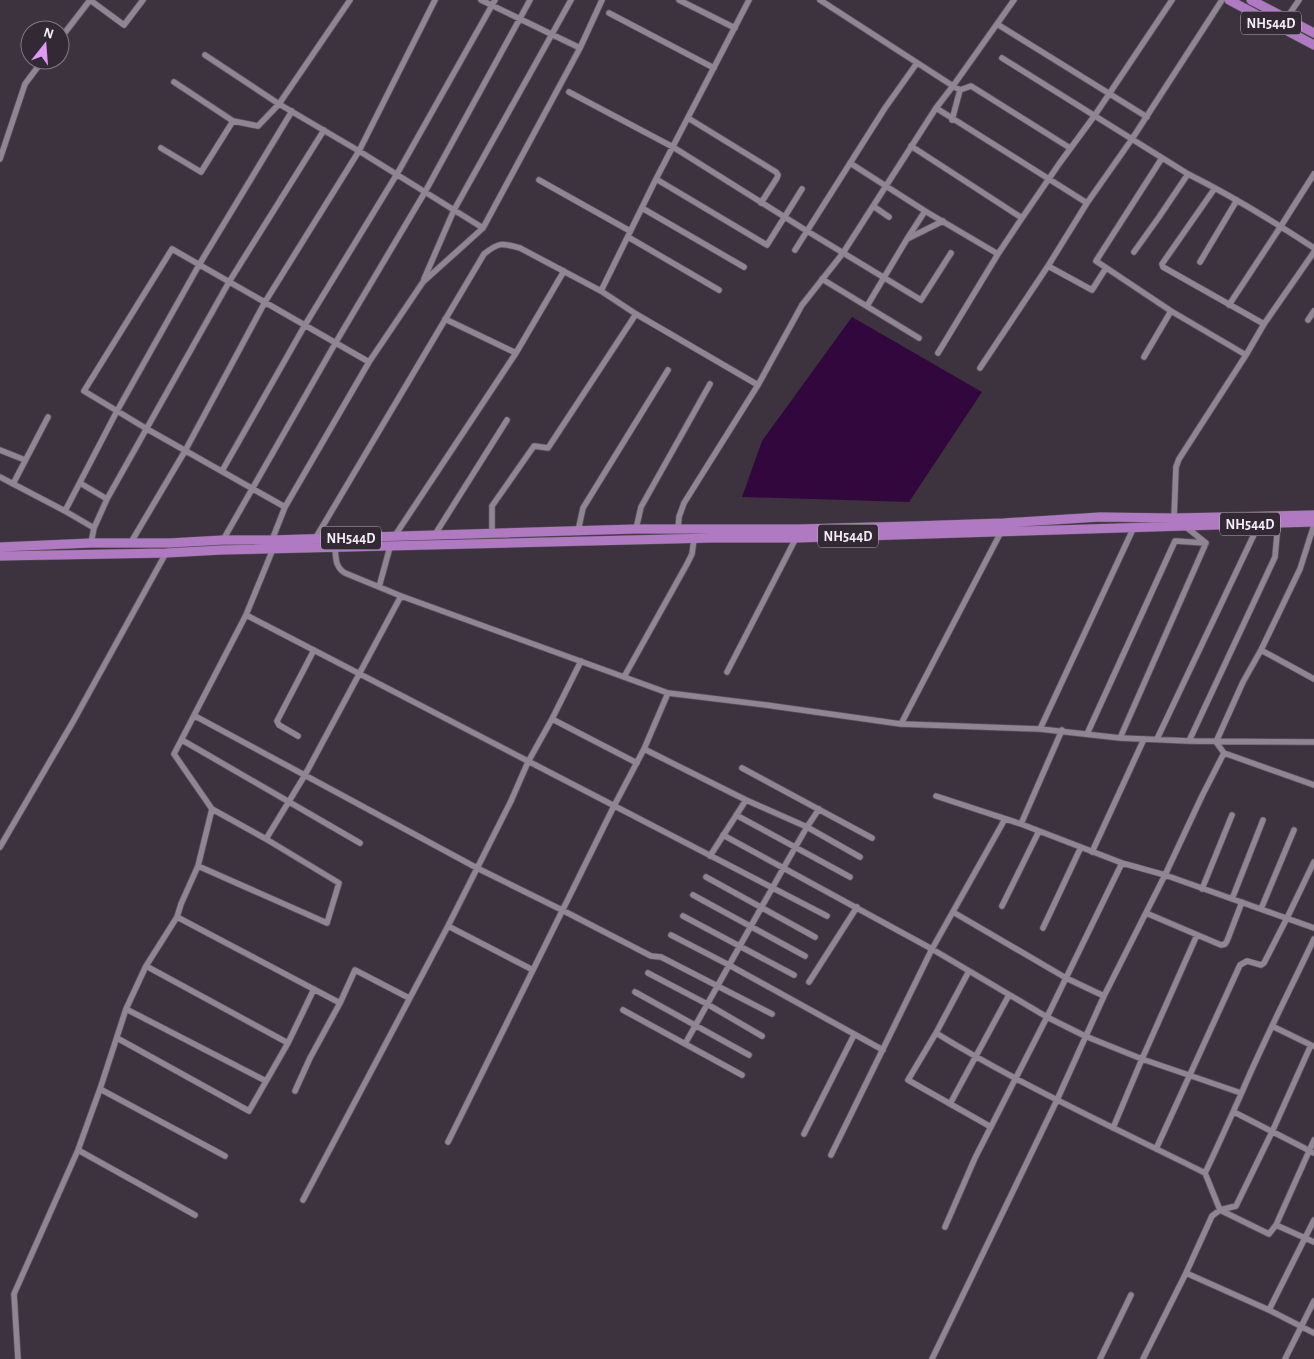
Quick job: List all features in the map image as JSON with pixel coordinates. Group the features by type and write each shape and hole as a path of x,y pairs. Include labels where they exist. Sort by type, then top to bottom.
{"highway":[{"name":"NH544D","path":"1229,0 1314,45"},
{"name":"NH544D","path":"1250,0 1314,33"},
{"name":"NH544D","path":"0,556 166,553 273,545 315,539 636,529 799,529 1004,523 1100,517 1174,518 1314,515"},
{"name":"NH544D","path":"0,547 223,540 335,548 796,538 1278,523 1314,524"}],"street":[{"path":"70,26 90,0 124,25 143,0"},
{"path":"174,82 233,121 258,126 279,104 350,0"},
{"path":"130,544 186,451 265,302 359,151 435,0"},
{"path":"482,0 494,3 520,19 580,48"},
{"path":"223,540 336,342 425,192 530,0"},
{"path":"198,866 326,922 339,883 212,809 174,754 246,615 273,545 285,507 369,362 423,282 454,210 571,0"},
{"path":"423,282 482,228 580,48 602,0"},
{"path":"679,0 735,28"},
{"path":"601,291 656,179 749,0"},
{"path":"820,0 953,86 960,90 971,86 1070,148"},
{"path":"678,529 679,516 684,503 758,385 802,305 843,253 936,108 1014,0"},
{"path":"938,353 998,254 1172,0"},
{"path":"980,368 1222,0"},
{"path":"1286,19 1299,0"},
{"path":"222,471 306,325 397,174 494,3"},
{"path":"609,13 714,68"},
{"path":"996,24 1147,116"},
{"path":"205,55 279,104 397,174 482,228"},
{"path":"1002,58 1188,174 1237,200 1314,248"},
{"path":"795,250 885,108 917,62"},
{"path":"0,159 25,84 36,70"},
{"path":"952,120 960,90"},
{"path":"570,92 673,147 785,216 807,232 921,300 950,253"},
{"path":"936,108 952,120 1087,203"},
{"path":"65,511 117,411 200,265 292,111"},
{"path":"688,118 776,172 777,178 762,203"},
{"path":"161,148 201,172 233,121"},
{"path":"91,543 94,528 107,499 230,282 324,130"},
{"path":"912,146 1022,218"},
{"path":"1162,158 1096,261 1171,311 1246,355"},
{"path":"850,163 925,211 998,254"},
{"path":"1134,252 1188,174"},
{"path":"1229,305 1314,174"},
{"path":"656,179 767,245 802,189"},
{"path":"539,180 719,290"},
{"path":"1215,188 1162,264 1163,267 1264,324"},
{"path":"1200,262 1237,200"},
{"path":"873,206 889,217"},
{"path":"642,208 744,267"},
{"path":"867,306 925,211"},
{"path":"907,238 943,221"},
{"path":"315,539 484,254 495,246 506,244 520,248 601,291 636,314 758,385"},
{"path":"285,507 84,391 172,249 369,362"},
{"path":"1174,518 1176,468 1180,459 1264,324 1314,252"},
{"path":"1048,266 1092,290 1106,268"},
{"path":"394,537 516,353 564,272"},
{"path":"822,279 919,338"},
{"path":"1144,357 1171,311"},
{"path":"1308,320 1314,311"},
{"path":"492,534 492,506 534,446 548,448 636,314"},
{"path":"445,319 516,353"},
{"path":"578,531 583,508 668,370"},
{"path":"636,529 641,507 710,384"},
{"path":"13,484 48,417"},
{"path":"434,536 507,420"},
{"path":"0,450 25,460"},
{"path":"0,477 94,528"},
{"path":"80,483 107,499"},
{"path":"1189,741 1275,557 1278,523"},
{"path":"1157,739 1259,524"},
{"path":"1216,742 1243,682 1261,650 1300,569 1314,524"},
{"path":"1185,526 1206,543"},
{"path":"1040,729 1134,528"},
{"path":"901,724 1001,532"},
{"path":"726,672 796,538"},
{"path":"624,678 687,564 692,554 694,539"},
{"path":"1087,734 1175,542 1206,543"},
{"path":"1120,738 1206,543"},
{"path":"379,587 390,547"},
{"path":"335,548 337,566 340,570 379,587 668,693 901,724 1062,730 1120,738 1216,742 1314,742"},
{"path":"0,847 74,720 166,553"},
{"path":"266,839 305,775 401,596"},
{"path":"246,615 827,916"},
{"path":"298,736 278,725 277,721 314,650"},
{"path":"1261,650 1314,680"},
{"path":"303,1200 448,926 511,801 528,762 581,661"},
{"path":"448,1142 562,910 644,749 668,693"},
{"path":"195,716 477,868 651,956 661,957 718,985 772,1014"},
{"path":"552,719 637,763"},
{"path":"1021,824 1062,730"},
{"path":"1092,852 1144,738"},
{"path":"182,740 360,843"},
{"path":"1216,742 1224,753 1314,785"},
{"path":"644,749 746,800 807,827 860,857"},
{"path":"932,1359 1057,1100 1104,996 1224,753"},
{"path":"742,768 872,838"},
{"path":"936,796 1021,824 1122,863 1165,875 1314,928"},
{"path":"710,856 746,800"},
{"path":"18,1359 14,1294 78,1150 126,1009 146,966 177,917 198,866 212,809"},
{"path":"685,1044 807,827 819,810"},
{"path":"736,815 850,877"},
{"path":"1202,889 1232,815"},
{"path":"831,1155 932,949 1004,819"},
{"path":"1232,899 1263,820"},
{"path":"1261,909 1294,830"},
{"path":"1002,906 1039,831"},
{"path":"723,835 857,907 1047,1017 1085,1036 1142,1059 1241,1093"},
{"path":"1043,928 1081,847"},
{"path":"1156,1149 1240,965 1246,961 1261,965 1264,963 1314,862"},
{"path":"945,1227 975,1158 1047,1017 1122,863"},
{"path":"706,877 815,937"},
{"path":"693,895 805,956"},
{"path":"1146,913 1217,945 1221,945 1227,941 1242,902"},
{"path":"809,982 857,907"},
{"path":"954,912 1066,978 1104,996"},
{"path":"683,916 794,975"},
{"path":"177,917 340,1004"},
{"path":"448,926 534,970"},
{"path":"671,935 883,1050"},
{"path":"1113,1128 1197,936"},
{"path":"1205,1173 1314,938"},
{"path":"146,966 288,1043"},
{"path":"295,1091 310,1058 340,1004 355,970 409,998"},
{"path":"970,971 908,1080 991,1127"},
{"path":"648,972 762,1036"},
{"path":"117,1038 248,1111 288,1043 314,989"},
{"path":"635,992 750,1054"},
{"path":"950,1104 1009,994"},
{"path":"126,1009 266,1081"},
{"path":"623,1010 742,1075"},
{"path":"1143,1359 1212,1216 1220,1210 1236,1206 1313,1045 1272,1026"},
{"path":"936,1033 976,1057 1057,1100 1205,1173 1220,1210 1269,1234 1276,1225 1311,1152 1314,1140"},
{"path":"804,1134 854,1035"},
{"path":"100,1089 225,1156"},
{"path":"1234,1112 1311,1152"},
{"path":"78,1150 195,1215"},
{"path":"1269,1310 1314,1220"},
{"path":"1276,1225 1314,1242"},
{"path":"1186,1273 1269,1310 1314,1333"},
{"path":"1100,1359 1131,1295"},
{"path":"1285,1359 1314,1300"}],"shaded area":[{"path":"852,317 982,392 909,502 742,497 762,441"}]}
